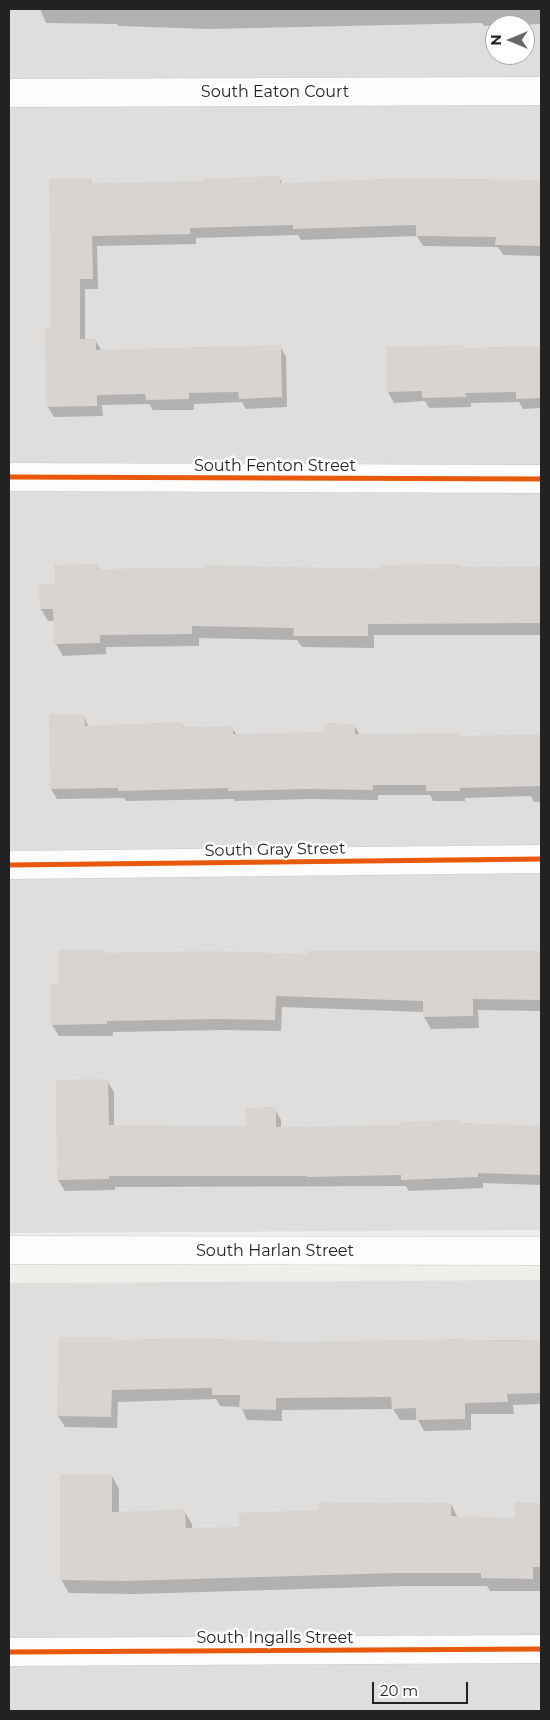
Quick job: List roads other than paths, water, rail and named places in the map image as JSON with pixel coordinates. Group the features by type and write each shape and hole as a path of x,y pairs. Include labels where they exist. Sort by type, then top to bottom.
{"street":[{"name":"South Eaton Court","path":"9,92 541,91"},
{"name":"South Fenton Street","path":"9,477 541,479"},
{"name":"South Gray Street","path":"9,865 541,859"},
{"name":"South Harlan Street","path":"9,1250 541,1251"},
{"name":"South Ingalls Street","path":"9,1652 541,1649"}]}
